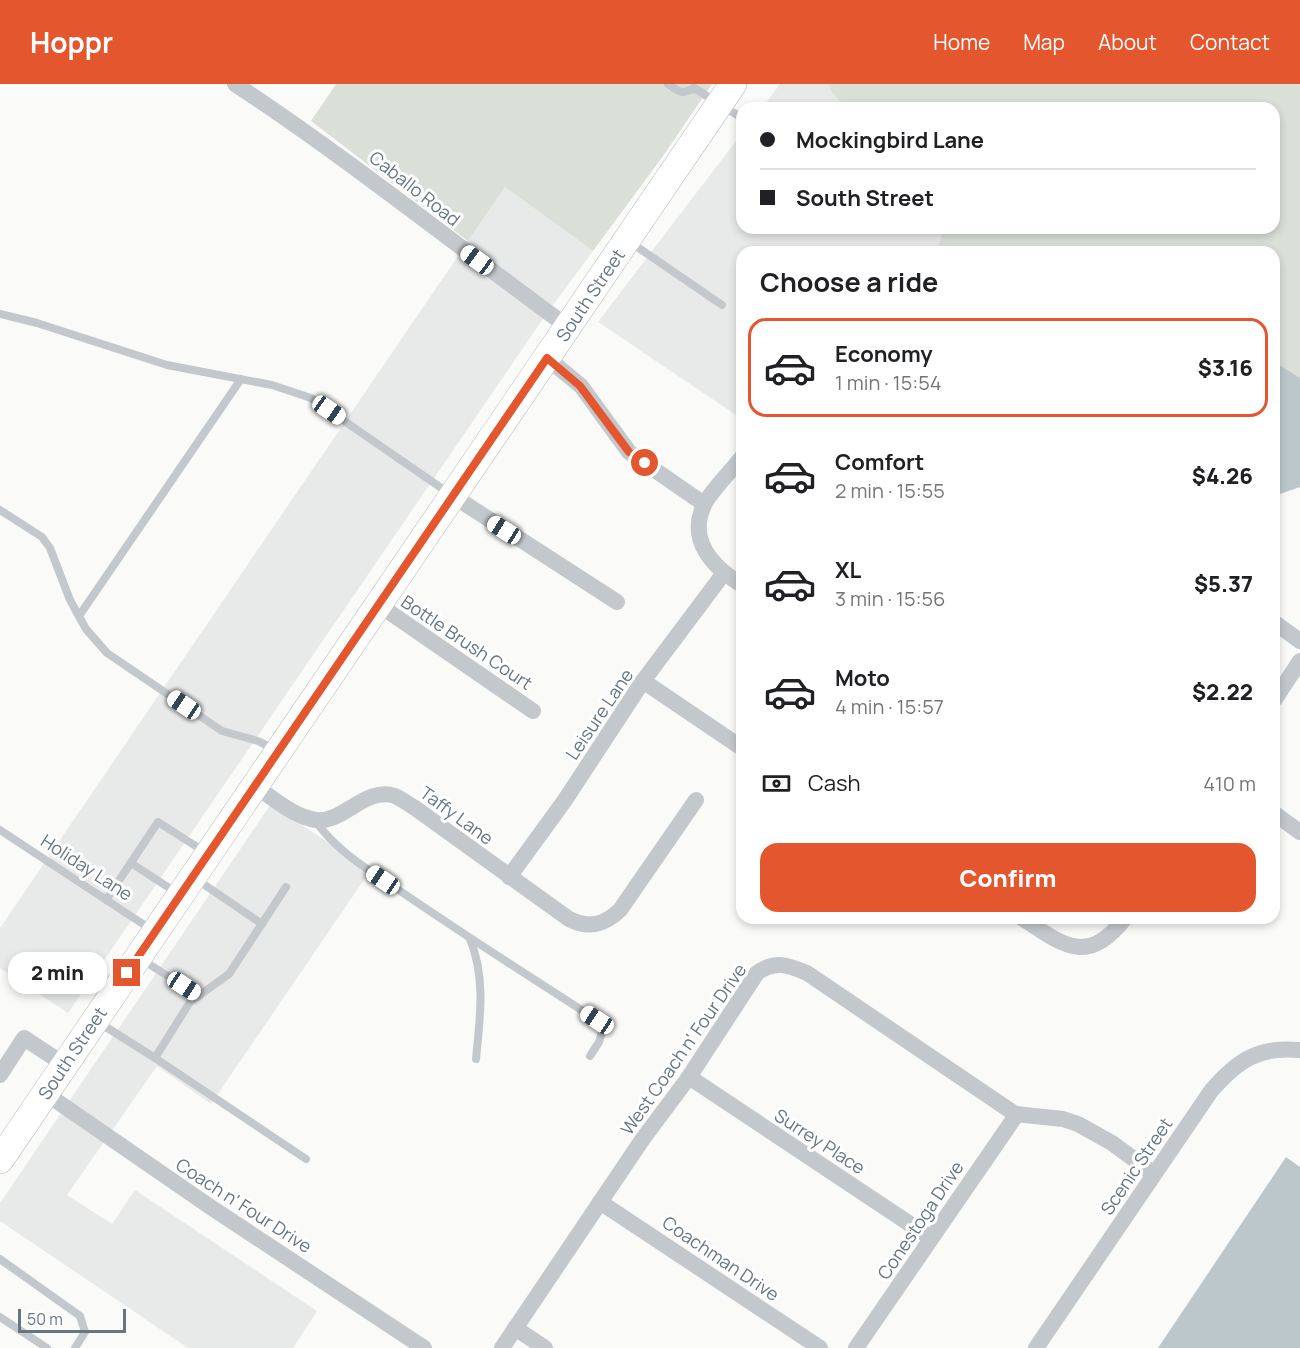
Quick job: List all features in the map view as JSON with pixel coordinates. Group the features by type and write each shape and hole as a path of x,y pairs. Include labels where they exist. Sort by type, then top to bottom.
{"main road":[{"name":"South Street","path":"4,1146 45,1094 726,94"}],"street":[{"name":"Caballo Road","path":"235,84 346,160 458,247 568,327"},
{"path":"547,358 580,386 629,452 704,504"},
{"path":"736,464 704,504 699,524 704,548 712,562 736,581"},
{"path":"453,496 617,602"},
{"name":"Leisure Lane","path":"509,877 565,800 643,681 723,573"},
{"name":"Bottle Brush Court","path":"378,605 533,711"},
{"path":"1280,626 1299,638"},
{"path":"1280,691 1300,661"},
{"path":"643,681 736,744"},
{"path":"255,786 300,815 315,819"},
{"name":"Taffy Lane","path":"315,819 324,820 373,796 396,796 569,919 581,924 598,925 620,910 696,800"},
{"path":"1280,818 1300,832"},
{"path":"1032,924 1074,948 1083,948 1105,940 1120,924"},
{"name":"West Coach n' Four Drive","path":"502,1348 757,973 765,967 788,965 807,973 1017,1114 1063,1119 1078,1124 1112,1143 1154,1174"},
{"path":"0,1075 24,1038 64,1065"},
{"name":"Scenic Street","path":"1036,1348 1211,1091 1238,1063 1252,1056 1267,1051 1300,1050"},
{"name":"Surrey Place","path":"688,1077 931,1238"},
{"name":"Coach n' Four Drive","path":"45,1094 424,1348"},
{"name":"Conestoga Drive","path":"856,1348 1017,1114"},
{"name":"Coachman Drive","path":"600,1202 820,1348"},
{"path":"515,1328 545,1348"}],"lane":[{"path":"668,84 680,93 685,93 695,86 726,94 736,109"},
{"path":"627,240 722,305"},
{"path":"0,314 37,323 167,365 272,385 311,398 453,496"},
{"path":"79,616 241,379"},
{"path":"0,510 42,537 50,548 70,600 86,629 107,652 222,731 258,741 279,751"},
{"path":"315,819 325,835 366,868 469,939 597,1020 603,1029 599,1042 590,1056"},
{"path":"106,900 158,822 208,854"},
{"name":"Holiday Lane","path":"0,830 155,932"},
{"path":"132,863 187,886 262,924"},
{"path":"155,1058 190,1002 229,974 286,887"},
{"path":"469,939 475,952 480,974 481,995 476,1059"},
{"path":"138,957 199,996"},
{"path":"95,1020 306,1159"},
{"path":"0,1259 80,1316 85,1332 75,1348"},
{"path":"0,1317 47,1348"}],"shaded area":[{"path":"336,84 712,84 663,156 593,251 505,187 468,241 311,121"},
{"path":"780,84 829,84 830,90 841,102 766,102"},
{"path":"829,84 1300,84 1300,378 1280,365 1280,246 939,246 942,234 1280,234 1280,102 841,102 830,90"},
{"path":"736,141 736,234 942,234 939,246 736,246 736,415 598,322"},
{"path":"505,187 593,251 547,313 68,1013 0,968 0,928"},
{"path":"1280,365 1300,378 1300,487 1280,494"},
{"path":"271,804 370,871 211,1104 157,1066 67,1195 112,1224 135,1190 317,1311 293,1348 188,1348 0,1221 0,1203"},
{"path":"1286,1157 1300,1167 1300,1348 1158,1348"}],"route":[{"path":"127,973 547,358 580,386 629,452 645,463"}]}
